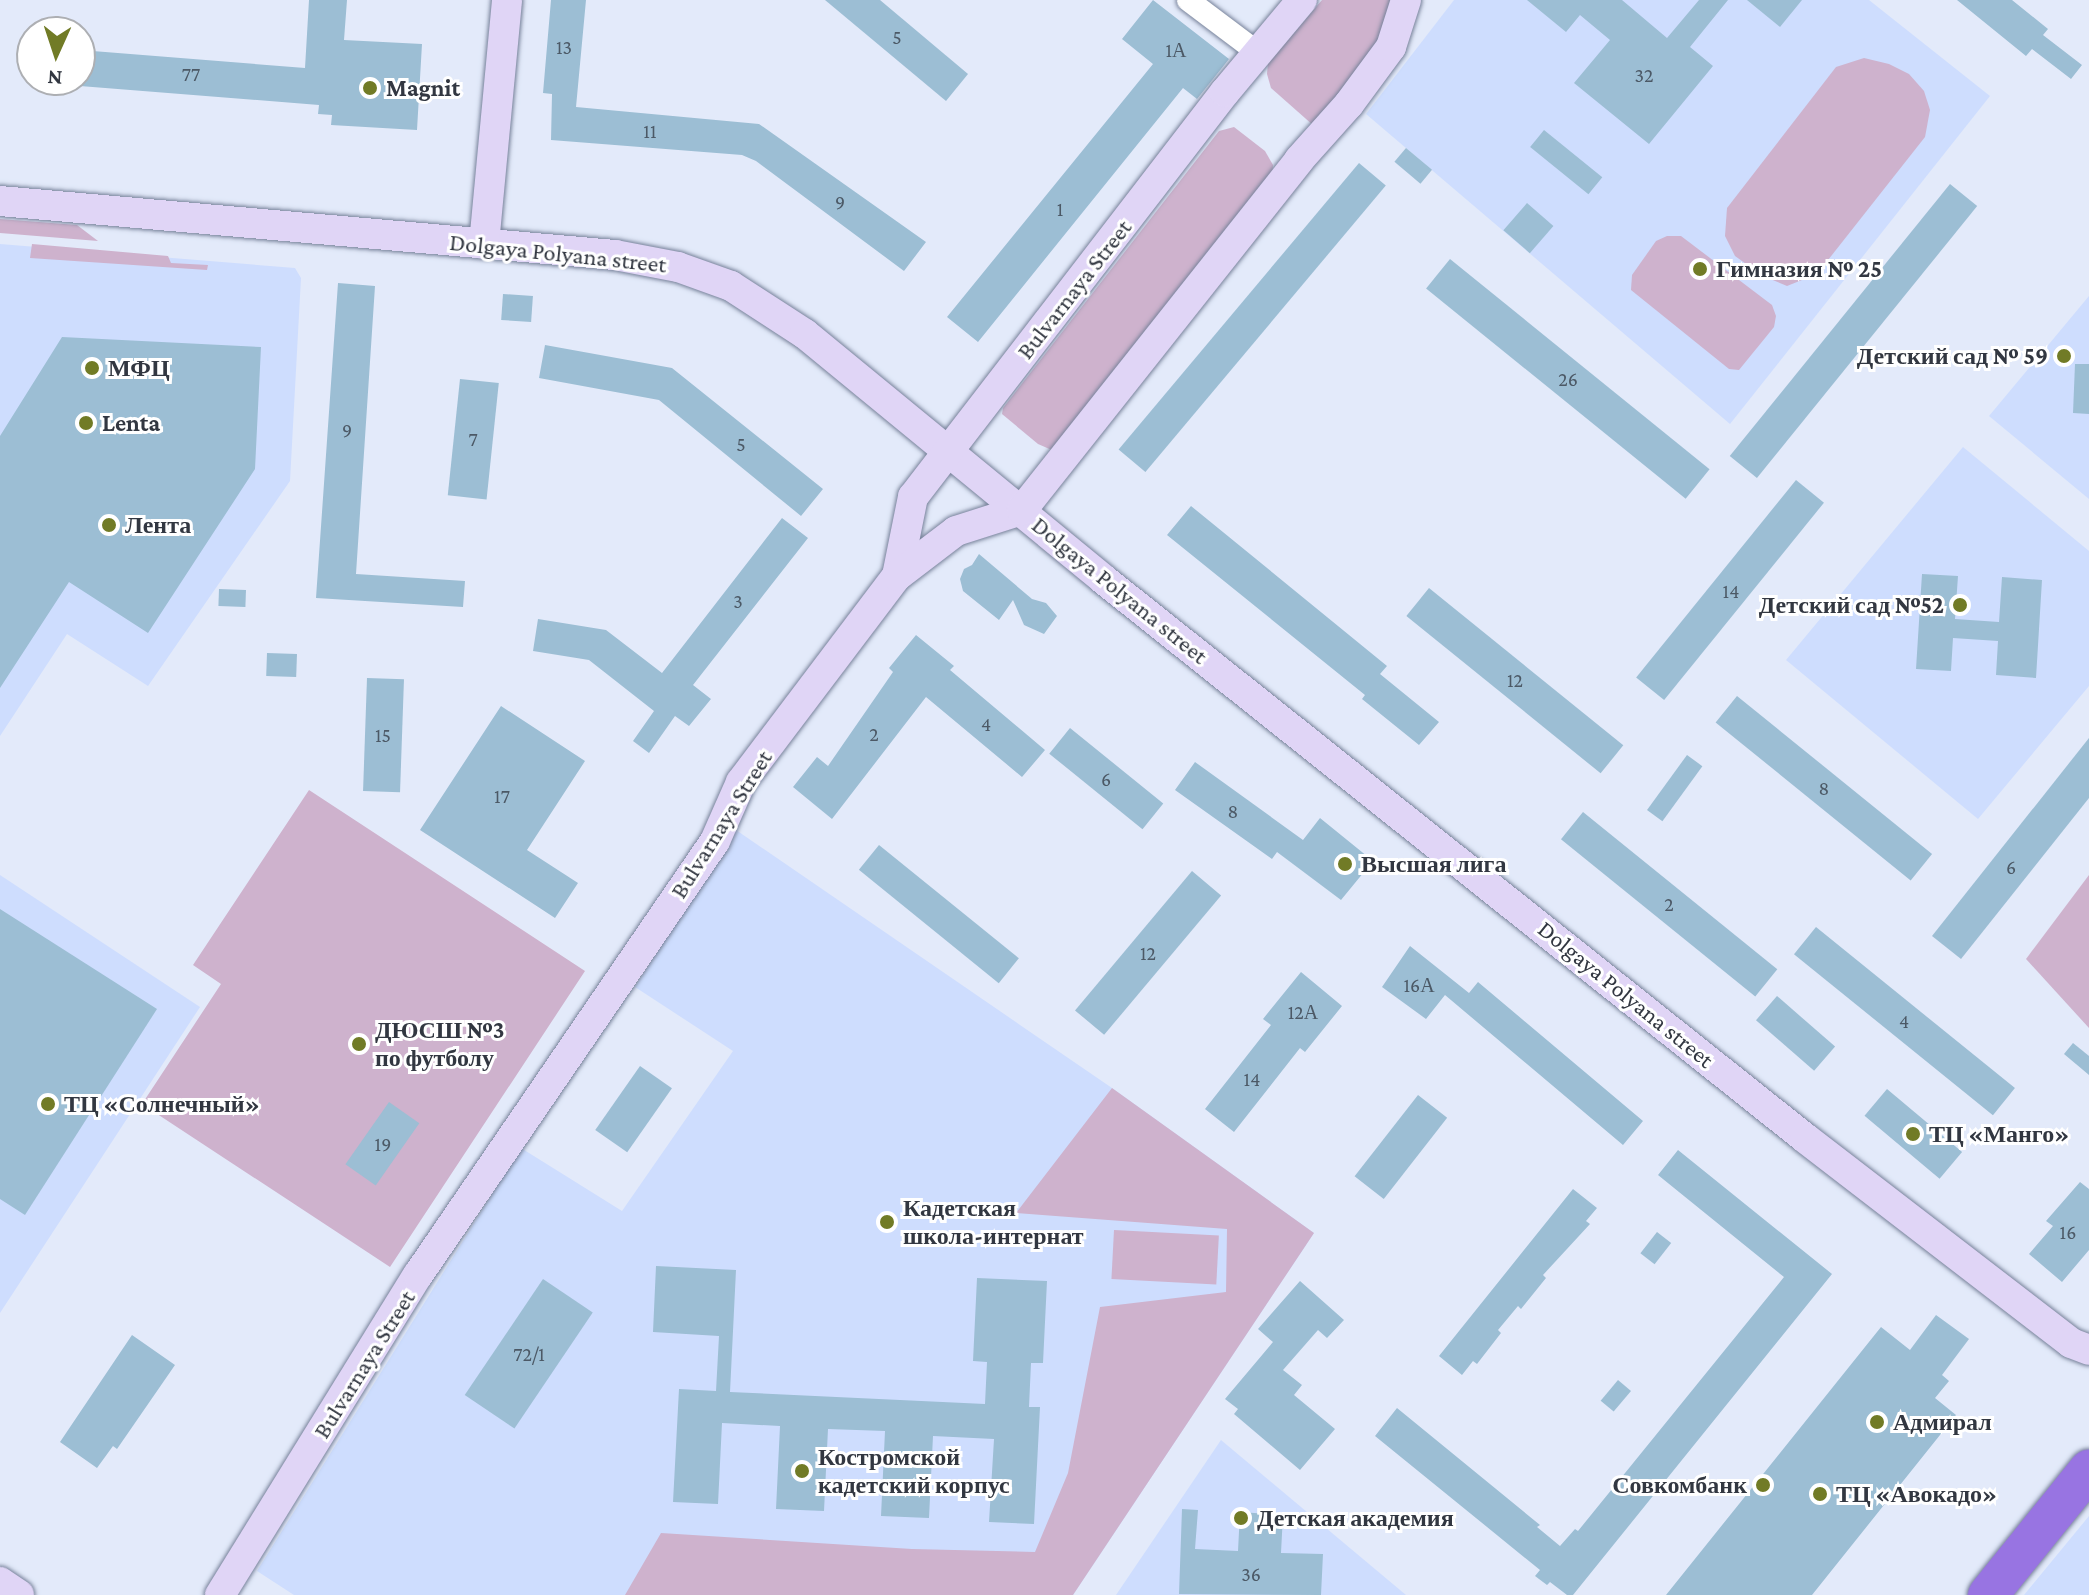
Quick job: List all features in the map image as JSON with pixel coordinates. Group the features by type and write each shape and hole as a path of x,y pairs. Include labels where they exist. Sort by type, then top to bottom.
{"highway":[{"path":"1988,1595 2089,1470"}],"street":[{"path":"484,244 507,0"},
{"path":"1188,0 1257,52"},
{"name":"Bulvarnaya Street","path":"220,1595 418,1275 715,841 741,782 897,576 913,497 1257,52 1302,0"},
{"path":"897,576 956,531 1022,510 1299,160 1349,104 1391,47 1406,0"},
{"name":"Dolgaya Polyana street","path":"0,201 615,255 678,267 731,286 805,334 1805,1138 2071,1343 2089,1350"},
{"path":"0,1582 19,1595"}],"shaded area":[{"path":"1322,0 1400,0 1390,31 1314,126 1271,88 1267,74 1268,63"},
{"name":"Гимназия № 25","path":"1454,0 1869,0 1990,96 1730,424 1366,114"},
{"path":"1864,58 1889,64 1909,74 1924,91 1930,110 1925,137 1817,274 1787,286 1763,276 1735,256 1725,236 1727,208 1836,67"},
{"path":"1234,127 1265,151 1273,165 1272,176 1054,451 1038,444 1002,414 1003,408 1219,131"},
{"path":"0,219 77,225 98,241 0,233"},
{"path":"1667,236 1681,236 1772,305 1776,316 1774,327 1739,370 1729,369 1631,290 1632,275 1656,241"},
{"path":"0,244 295,268 301,278 290,481 148,686 67,634 0,736"},
{"path":"32,244 168,256 171,263 208,265 207,270 30,258"},
{"name":"Детский сад № 59","path":"2089,296 2089,499 1989,416"},
{"name":"Детский сад №52","path":"1963,447 2089,551 2089,686 1978,819 1786,660"},
{"name":"ДЮСШ №3 по футболу","path":"309,790 585,971 390,1267 142,1104 221,984 193,965"},
{"name":"Кадетская школа-интернат","path":"736,830 1112,1088 1314,1233 1073,1595 294,1595 257,1571 521,1148 622,1211 733,1051 635,987"},
{"name":"ТЦ «Солнечный»","path":"0,875 200,1007 0,1313"},
{"path":"2089,875 2089,1028 2026,959"},
{"path":"1112,1088 1314,1233 1073,1595 625,1595 661,1533 912,1549 1035,1552 1068,1473 1100,1307 1226,1292 1227,1229 1016,1213"},
{"path":"1114,1230 1219,1235 1216,1284 1111,1279"},
{"name":"Детская академия","path":"1221,1440 1406,1595 1116,1595"},
{"path":"2089,1516 2089,1595 2024,1595"}],"building":[{"path":"309,0 347,0 344,40 422,44 417,130 331,125 332,115 318,114 319,105 96,87 96,51 305,68"},
{"path":"551,0 586,0 576,107 759,124 926,242 904,271 756,161 742,155 551,140 552,94 543,93"},
{"path":"825,0 880,0 968,74 946,101"},
{"path":"1153,0 1229,59 1197,99 1183,88 978,342 947,317 1153,64 1122,39"},
{"path":"1527,0 1622,0 1667,38 1699,0 1728,0 1690,47 1713,66 1649,144 1574,83 1610,40 1580,15 1566,32"},
{"path":"1747,0 1802,0 1780,27"},
{"path":"1957,0 2012,0 2048,29 2043,35 2082,65 2071,79 2032,49 2026,56"},
{"path":"1544,130 1602,177 1588,194 1530,147"},
{"path":"1406,148 1432,170 1420,184 1394,162"},
{"path":"1359,163 1386,185 1145,472 1119,450"},
{"path":"1950,184 1977,206 1757,478 1730,456"},
{"path":"1527,203 1553,226 1530,253 1503,230"},
{"path":"1450,259 1710,469 1686,499 1426,289"},
{"path":"338,283 375,286 356,574 465,581 463,607 316,598"},
{"path":"503,294 533,296 531,322 501,320"},
{"name":"Лента","path":"62,337 261,347 255,469 148,633 69,582 0,688 0,436"},
{"path":"545,345 672,368 823,489 801,516 659,400 539,378"},
{"path":"2075,364 2089,364 2089,414 2073,413"},
{"path":"460,379 499,383 487,499 448,495"},
{"path":"1796,480 1824,503 1664,700 1636,677"},
{"path":"1191,506 1387,666 1380,674 1439,722 1419,745 1362,699 1365,695 1167,535"},
{"path":"782,518 808,538 693,685 711,699 689,726 675,716 649,753 633,741 654,711 589,660 533,651 538,619 606,630 662,673"},
{"path":"979,554 1032,599 1046,603 1057,616 1044,634 1024,625 1013,600 999,620 963,591 960,579 964,569 972,565"},
{"path":"1922,574 1958,576 1955,619 1999,622 2002,577 2042,580 2036,678 1996,675 1998,641 1953,638 1951,671 1916,669"},
{"path":"1429,588 1623,745 1601,773 1406,616"},
{"path":"219,589 246,590 245,607 218,606"},
{"path":"916,635 954,666 950,670 1045,750 1022,777 926,697 832,819 793,787 817,757 828,766 893,672 889,668"},
{"path":"267,653 297,654 296,677 266,676"},
{"path":"367,678 404,679 400,792 363,791"},
{"path":"1737,696 1932,854 1911,880 1716,722"},
{"path":"501,706 585,761 527,850 578,883 555,918 420,830"},
{"path":"1070,728 1163,804 1142,829 1049,754"},
{"path":"2089,738 2089,798 1961,959 1932,936"},
{"path":"1687,755 1702,766 1662,821 1647,810"},
{"path":"1195,762 1303,840 1320,818 1373,861 1341,900 1277,852 1272,859 1175,790"},
{"path":"1583,812 1777,969 1755,997 1561,839"},
{"path":"879,845 1019,958 999,983 859,870"},
{"path":"1192,871 1221,895 1104,1035 1075,1010"},
{"name":"ТЦ «Солнечный»","path":"0,909 157,1009 25,1215 0,1199"},
{"path":"1816,927 2015,1088 1993,1115 1794,954"},
{"path":"1410,946 1469,993 1478,982 1643,1121 1623,1145 1445,995 1426,1019 1382,987"},
{"path":"1301,972 1342,1006 1305,1052 1300,1048 1234,1132 1205,1109 1271,1025 1263,1019"},
{"path":"1777,996 1835,1047 1814,1071 1756,1020"},
{"path":"2073,1043 2089,1056 2089,1075 2064,1054"},
{"path":"640,1066 672,1088 627,1152 595,1130"},
{"name":"ТЦ «Манго»","path":"1887,1089 1962,1152 1940,1179 1865,1116"},
{"path":"1418,1095 1447,1118 1384,1199 1355,1176"},
{"path":"389,1102 419,1123 376,1185 345,1164"},
{"path":"1678,1150 1832,1274 1573,1595 1567,1595 1550,1582 1547,1585 1535,1576 1540,1570 1375,1436 1397,1408 1540,1525 1537,1527 1560,1546 1575,1529 1578,1531 1784,1277 1658,1175"},
{"path":"2080,1182 2089,1189 2089,1250 2062,1282 2029,1254 2053,1226 2046,1221"},
{"path":"1573,1189 1597,1208 1586,1221 1590,1224 1543,1275 1546,1278 1521,1309 1518,1306 1498,1330 1501,1333 1477,1364 1473,1361 1462,1375 1439,1356"},
{"path":"1657,1232 1671,1243 1655,1264 1640,1253"},
{"name":"Костромской кадетский корпус","path":"656,1266 736,1270 730,1392 985,1404 987,1362 973,1361 977,1278 1047,1281 1043,1363 1031,1363 1029,1407 1040,1407 1034,1524 989,1522 994,1439 933,1436 929,1518 881,1516 885,1431 828,1429 824,1511 776,1509 780,1426 722,1423 718,1504 673,1502 679,1389 716,1391 719,1336 653,1332"},
{"path":"543,1279 593,1313 514,1429 465,1395"},
{"path":"1300,1281 1344,1320 1327,1338 1318,1330 1283,1370 1302,1385 1294,1395 1335,1429 1300,1470 1234,1414 1238,1409 1225,1399 1273,1342 1258,1329"},
{"name":"ТЦ «Авокадо»","path":"1936,1315 1969,1339 1942,1375 1949,1381 1935,1398 1956,1415 1812,1595 1666,1595 1881,1327 1910,1350"},
{"path":"132,1335 175,1365 117,1449 113,1446 97,1468 60,1442"},
{"path":"1618,1380 1631,1391 1614,1412 1601,1401"},
{"path":"1182,1509 1198,1510 1195,1549 1238,1551 1240,1512 1283,1515 1281,1553 1323,1554 1321,1595 1179,1594"}],"place":[{"name":"Magnit","path":"370,88"},
{"name":"Гимназия № 25","path":"1700,269"},
{"name":"Детский сад № 59","path":"2064,356"},
{"name":"МФЦ","path":"92,368"},
{"name":"Lenta","path":"86,423"},
{"name":"Лента","path":"109,525"},
{"name":"Детский сад №52","path":"1960,605"},
{"name":"Высшая лига","path":"1345,864"},
{"name":"ДЮСШ №3 по футболу","path":"359,1044"},
{"name":"ТЦ «Солнечный»","path":"48,1104"},
{"name":"ТЦ «Манго»","path":"1913,1134"},
{"name":"Кадетская школа-интернат","path":"887,1222"},
{"name":"Адмирал","path":"1877,1422"},
{"name":"Костромской кадетский корпус","path":"802,1471"},
{"name":"Совкомбанк","path":"1763,1485"},
{"name":"ТЦ «Авокадо»","path":"1820,1494"},
{"name":"Детская академия","path":"1241,1518"}]}
